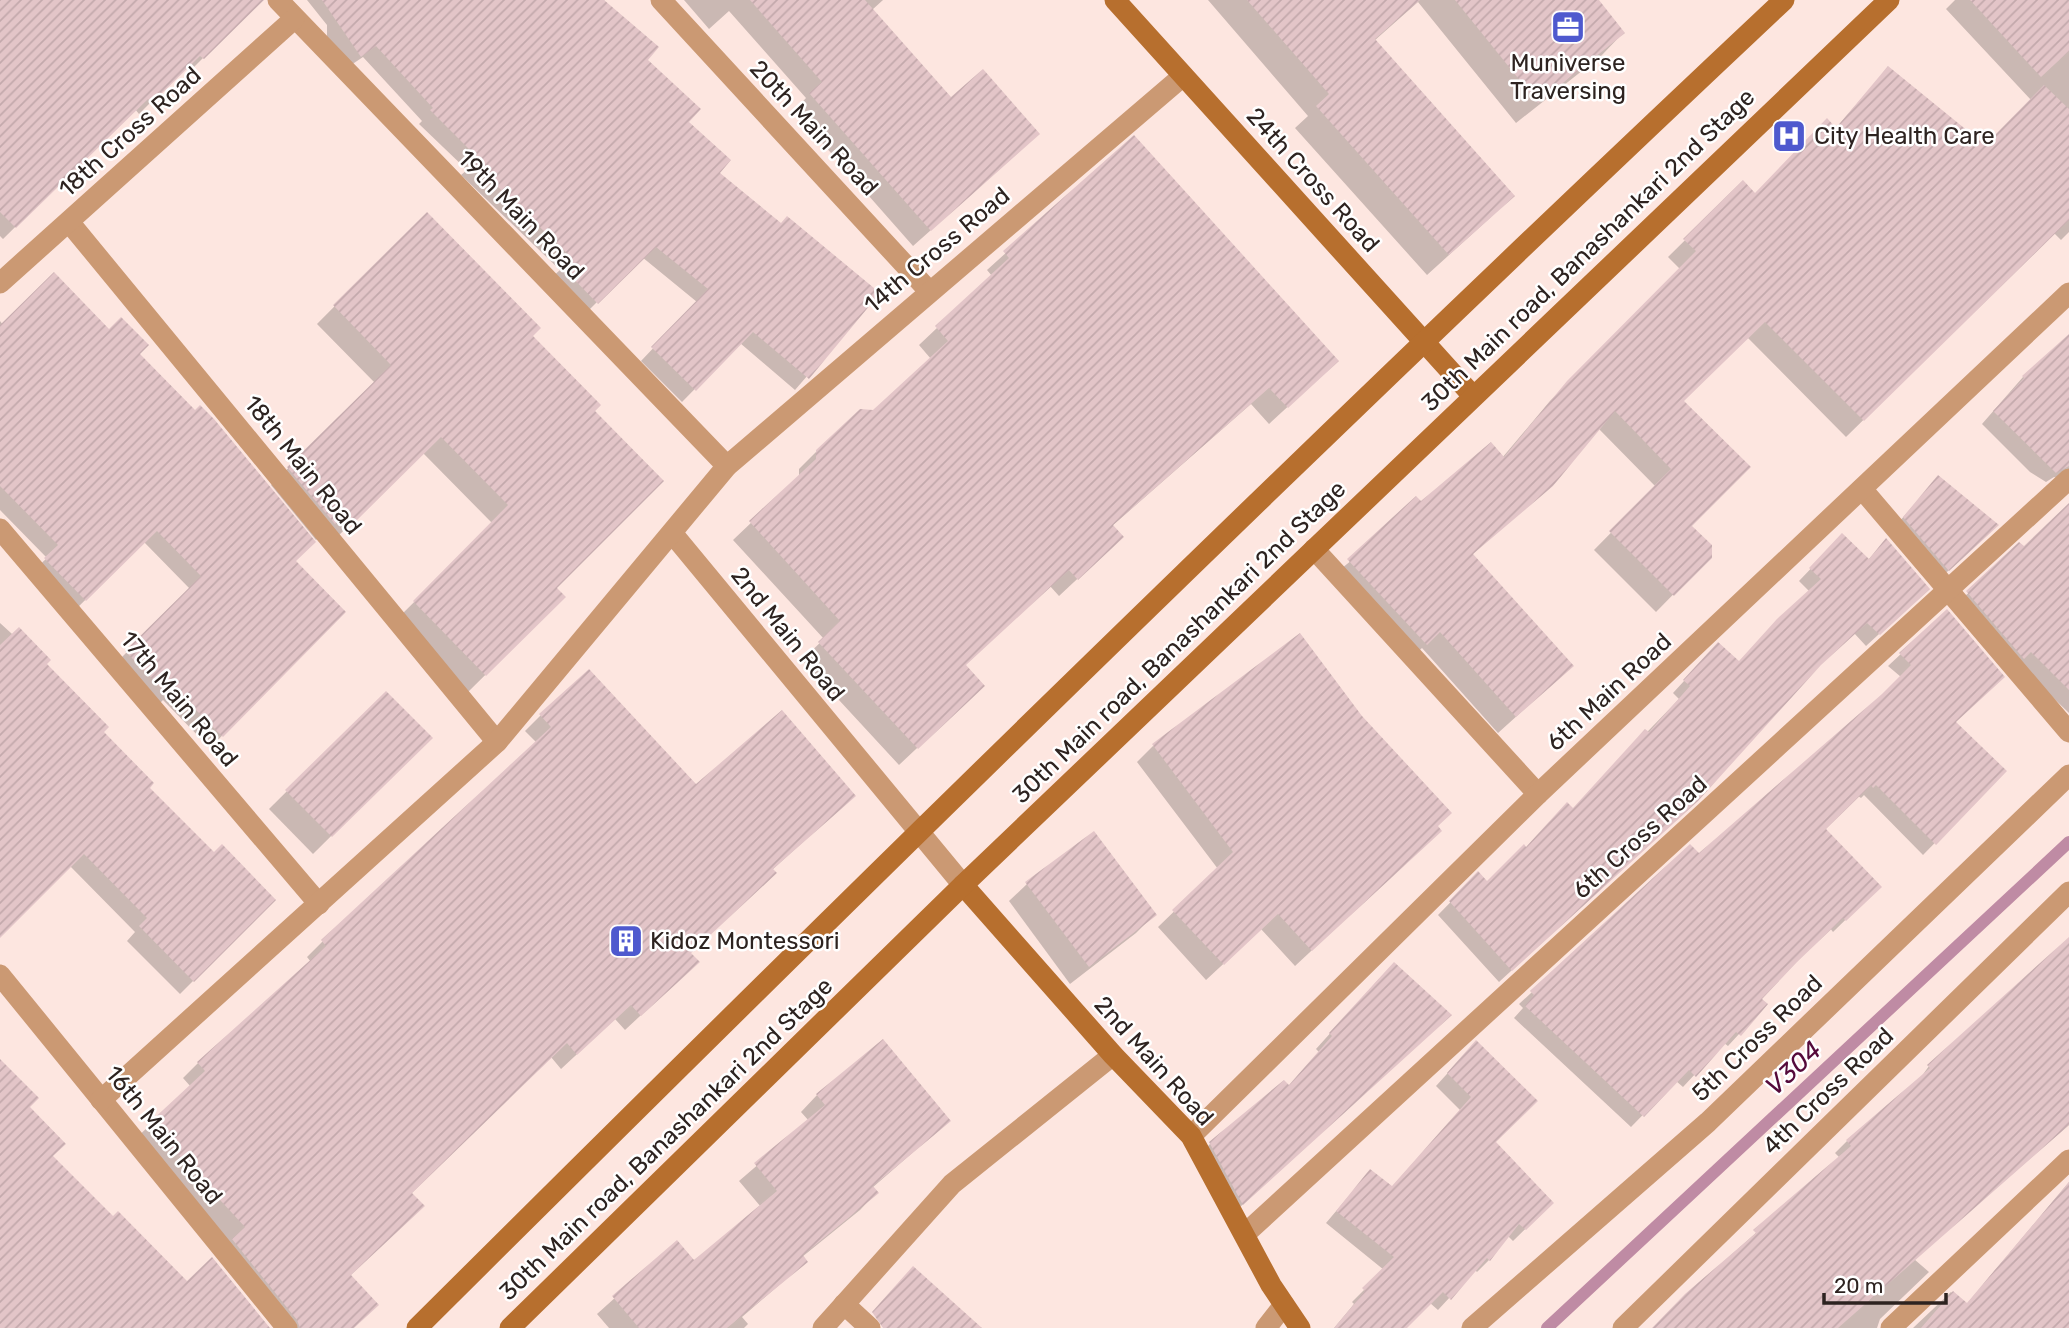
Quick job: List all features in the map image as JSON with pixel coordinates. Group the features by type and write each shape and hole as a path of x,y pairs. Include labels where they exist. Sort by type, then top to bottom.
{"main road":[{"name":"24th Cross Road","path":"1115,0 1473,396"},
{"name":"30th Main road, Banashankari 2nd Stage","path":"417,1328 918,833 1423,340 1784,0"},
{"name":"30th Main road, Banashankari 2nd Stage","path":"510,1328 963,885 1889,0"},
{"name":"2nd Main Road","path":"963,885 1112,1055 1191,1136 1284,1305 1300,1328"}],"street":[{"name":"19th Main Road","path":"278,0 727,466"},
{"name":"20th Main Road","path":"661,0 929,291"},
{"name":"18th Cross Road","path":"0,283 294,19"},
{"name":"14th Cross Road","path":"101,1100 497,743 727,466 1183,76"},
{"name":"18th Main Road","path":"69,222 497,743"},
{"name":"6th Main Road","path":"1191,1136 1538,794 2069,293"},
{"name":"6th Cross Road","path":"1246,1234 2069,479"},
{"path":"1862,489 2069,732"},
{"name":"17th Main Road","path":"0,529 319,904"},
{"name":"2nd Main Road","path":"672,533 963,885"},
{"path":"1314,549 1538,794"},
{"name":"5th Cross Road","path":"1472,1328 1708,1122 2069,775"},
{"name":"4th Cross Road","path":"1623,1328 2069,892"},
{"name":"16th Main Road","path":"0,975 288,1328"},
{"path":"823,1328 952,1184 1112,1055"},
{"path":"1891,1328 2069,1160"},
{"path":"844,1304 870,1328"},
{"path":"1266,1328 1284,1305"}],"building":[{"path":"0,0 264,0 204,59 200,56 152,103 148,99 16,228 0,212"},
{"path":"322,0 604,0 659,47 648,60 701,109 689,122 731,160 720,173 781,223 787,216 880,293 809,379 753,332 696,391 651,347 708,289 656,247 598,304 561,266 571,257 472,162 477,157 430,110 433,108 376,46 361,57"},
{"path":"750,0 865,0 951,97 983,69 1040,134 931,231 809,93 822,82"},
{"path":"1247,0 1420,0 1375,39 1515,196 1449,255 1316,106 1329,94"},
{"path":"1455,0 1599,0 1625,33 1538,103"},
{"path":"1970,0 2069,0 2069,51 2041,77"},
{"path":"1888,66 1985,145 2044,85 2069,109 2069,220 1864,421 1765,322 1684,401 1751,467 1692,526 1712,545 1712,558 1674,596 1609,531 1671,469 1615,411 1553,486 1473,554 1574,666 1516,717 1440,632 1427,645 1347,559 1416,496 1421,501 1491,442 1504,457 1567,381 1696,251 1683,239 1743,180 1755,193 1827,118 1836,128"},
{"path":"1134,135 1339,361 1288,408 1269,388 1113,525 1124,537 1078,580 1069,570 966,665 985,686 918,749 818,642 840,621 749,521 816,459 816,450 860,409 873,410 948,341 935,326 1009,258 1003,251"},
{"path":"427,212 541,328 533,336 601,405 595,411 664,481 557,588 566,597 486,676 413,601 508,505 441,437 354,523 345,514 335,524 287,467 391,365 333,305"},
{"path":"54,272 109,329 121,317 149,345 140,354 195,410 200,405 214,419 316,542 296,561 346,612 223,737 176,690 169,696 125,651 201,576 157,531 86,601 44,558 58,545 0,486 0,325"},
{"path":"2069,334 2069,466 2056,473 1993,411 2024,378 2022,376"},
{"path":"1938,475 1999,525 1949,571 1903,517"},
{"path":"2069,503 2069,690 2031,652 2024,659 1966,591 2019,542 2024,546"},
{"path":"1842,533 1869,559 1886,538 1930,589 1880,635 1867,623 1821,665 1698,801 1512,971 1449,901 1478,871 1487,881 1524,844 1526,847 1567,802 1573,808 1645,729 1649,732 1690,686 1683,680 1718,642 1739,661 1777,619 1821,579 1809,568"},
{"path":"1947,609 2005,677 1956,722 2007,771 1936,845 1876,785 1873,788 1871,785 1826,829 1882,887 1846,921 1843,918 1797,962 1762,999 1768,1004 1741,1036 1736,1032 1696,1077 1689,1070 1644,1117 1525,1006 1534,995 1530,991 1690,844 1699,853 1882,694 1911,665 1899,653"},
{"path":"19,627 51,660 47,664 109,727 104,732 154,783 150,788 214,852 222,844 276,900 194,982 139,926 147,918 84,854 0,938 0,645"},
{"path":"1300,633 1362,716 1452,813 1438,826 1442,831 1312,951 1278,914 1224,965 1172,910 1233,852 1152,744"},
{"path":"589,669 696,784 782,710 856,796 773,869 777,873 691,953 700,962 641,1016 631,1005 577,1055 567,1043 412,1193 425,1206 351,1275 379,1305 354,1328 300,1328 297,1320 232,1239 245,1227 149,1123 205,1071 197,1062 326,946 321,940 551,727 539,714"},
{"path":"386,691 433,738 332,837 285,790"},
{"path":"1094,831 1157,915 1089,967 1025,882"},
{"path":"2069,937 2069,1125 1838,1328 1652,1328 1685,1294 1756,1233 1753,1230 1851,1146 1846,1140 1930,1068 1927,1065"},
{"path":"1394,962 1452,1015 1243,1205 1209,1142 1284,1080 1289,1085 1332,1036 1329,1033"},
{"path":"883,1039 951,1121 873,1186 879,1193 803,1255 808,1262 727,1328 639,1328 612,1296 677,1240 694,1260 777,1191 754,1163 825,1105 816,1094"},
{"path":"1476,1040 1538,1101 1496,1142 1554,1203 1526,1230 1519,1224 1490,1261 1487,1258 1451,1300 1443,1292 1407,1328 1334,1328 1365,1291 1362,1288 1394,1257 1336,1211 1370,1169 1392,1186 1471,1097 1447,1073"},
{"path":"0,1059 39,1098 30,1107 66,1144 53,1156 113,1216 118,1211 187,1281 212,1257 270,1328 0,1328"},
{"path":"2069,1182 2069,1328 1921,1328 1953,1291 1967,1303"},
{"path":"913,1266 982,1328 883,1328 872,1312"}],"waterway":[{"name":"V304","path":"1547,1328 2069,842"}],"place":[{"name":"Muniverse Traversing","path":"1568,27"},
{"name":"City Health Care","path":"1789,136"},
{"name":"Kidoz Montessori","path":"626,941"}]}
